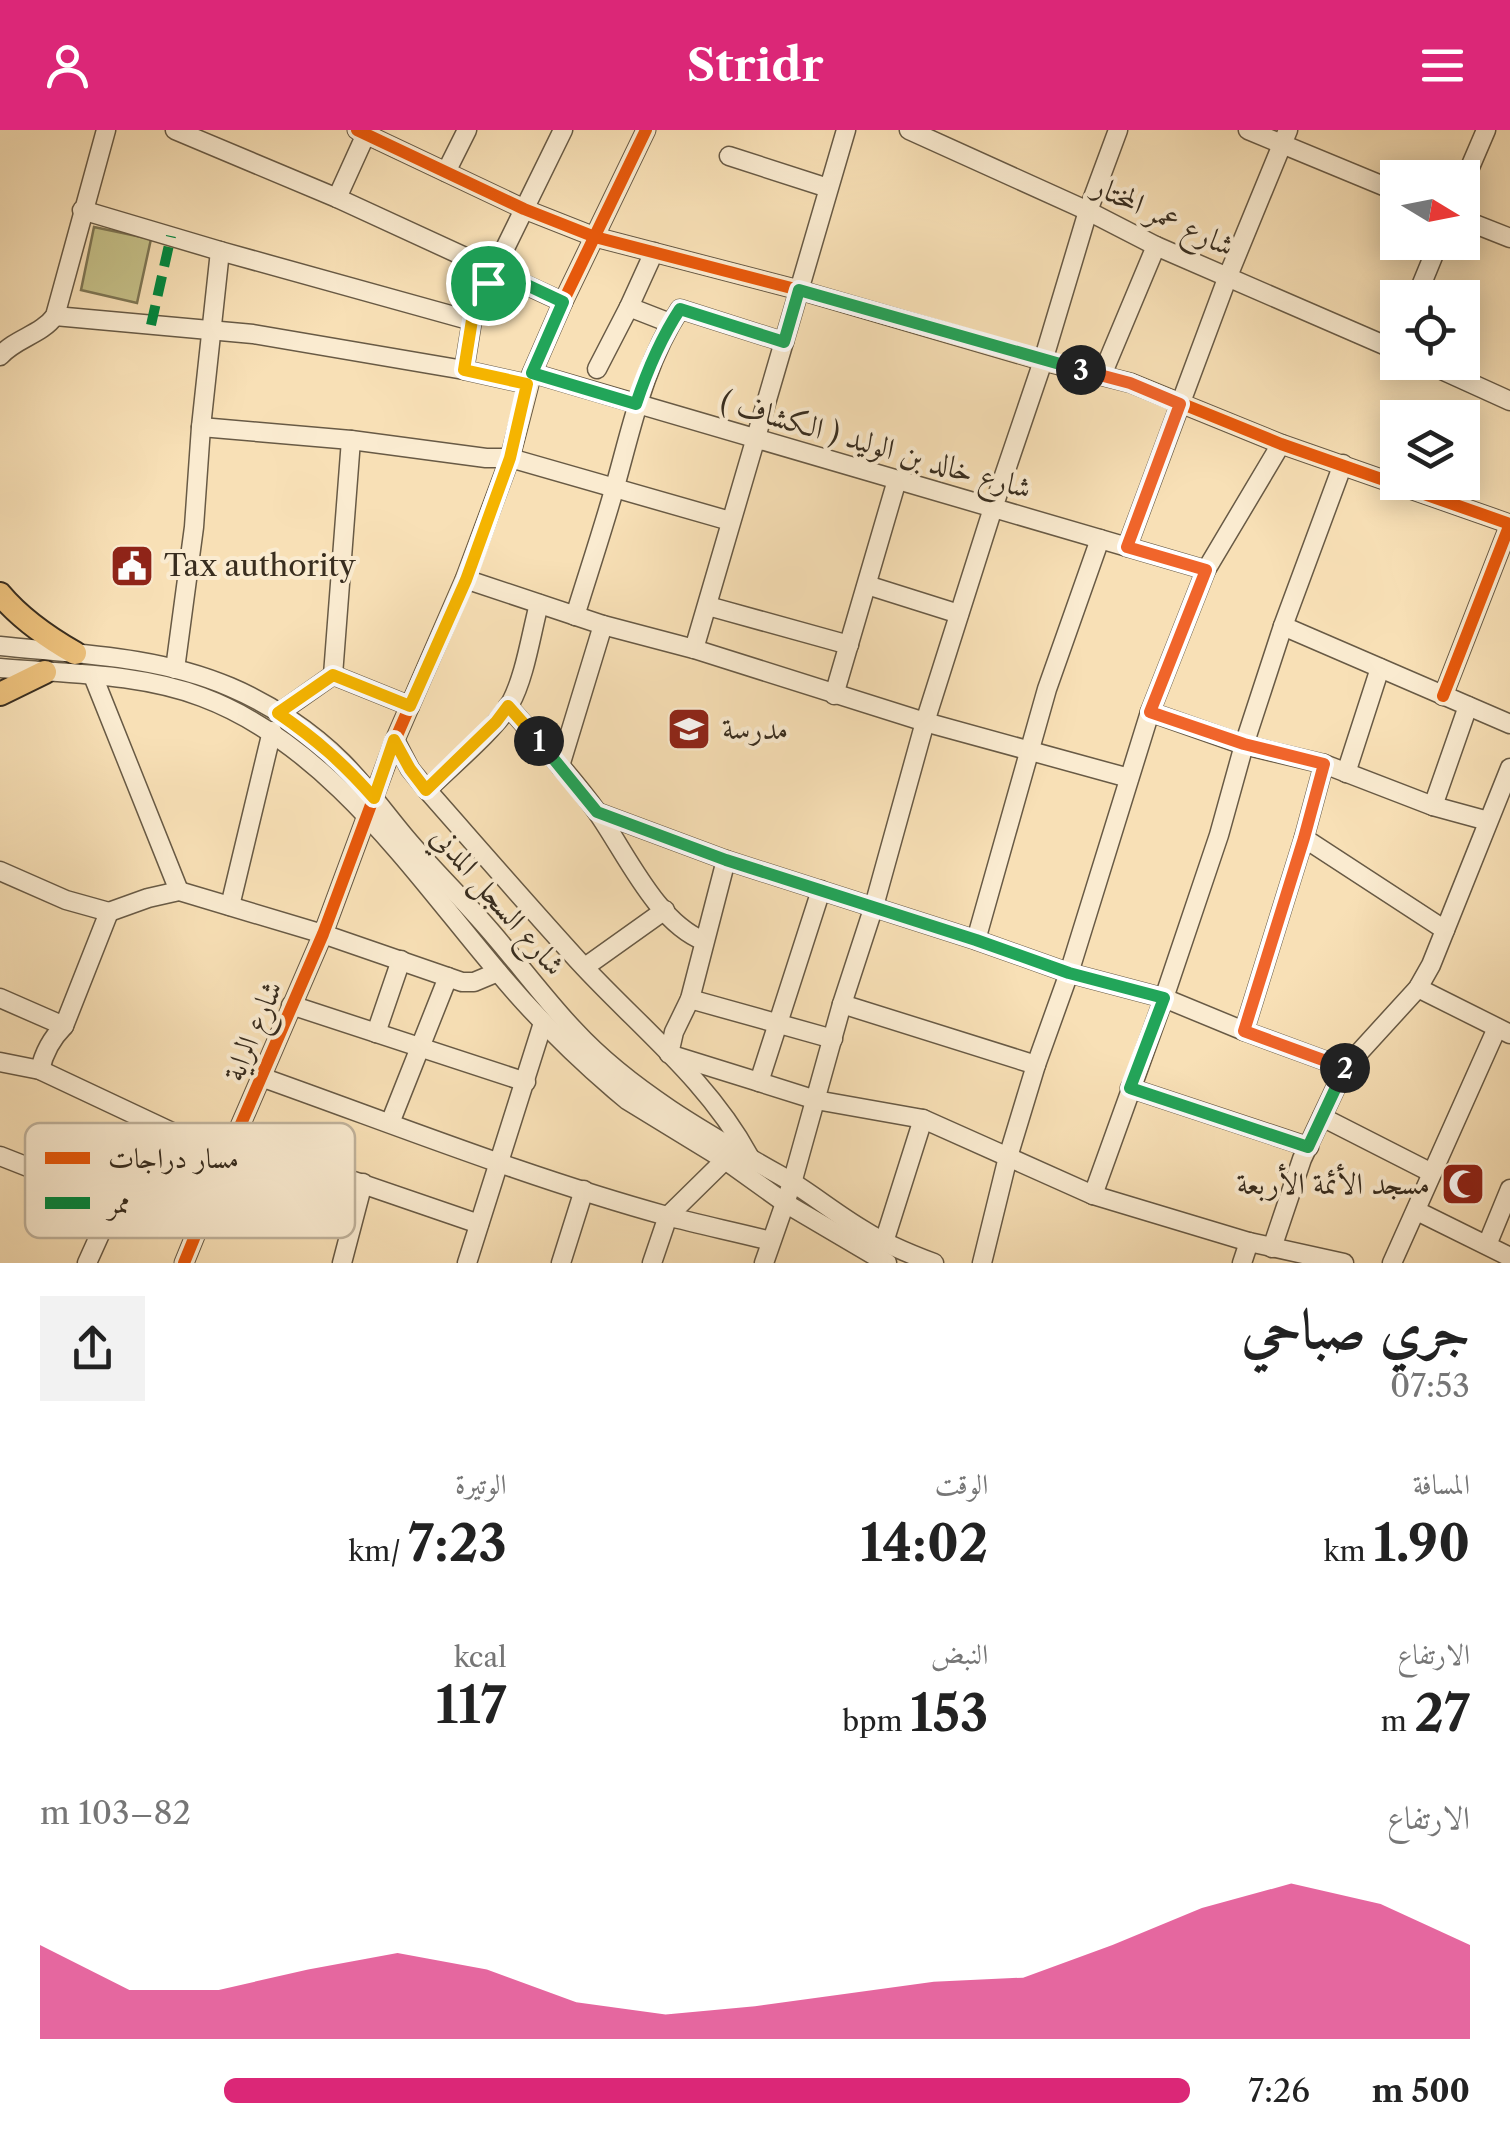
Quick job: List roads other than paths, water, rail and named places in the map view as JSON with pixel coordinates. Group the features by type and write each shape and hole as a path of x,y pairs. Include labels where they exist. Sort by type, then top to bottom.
{"main road":[{"path":"0,594 25,620 75,654"},
{"path":"0,694 45,672"}],"street":[{"path":"0,356 13,344 45,327 55,316 106,130"},
{"path":"175,130 336,198 563,302"},
{"path":"446,172 466,130"},
{"path":"464,370 472,320 563,130"},
{"name":"شارع الراية","path":"242,1123 323,934 394,740 466,580 510,458 530,379 646,130"},
{"path":"694,649 846,130"},
{"name":"شارع عمر المختار","path":"909,130 1156,246 1380,340"},
{"path":"764,1263 792,1183 925,722 1088,212 1118,130"},
{"path":"1248,130 1284,137 1380,183"},
{"path":"1473,160 1486,130"},
{"path":"336,198 369,133 524,209 594,237 1130,383 1281,444 1510,524 1443,696"},
{"path":"1127,547 1284,137"},
{"path":"729,156 828,188"},
{"path":"82,210 472,320"},
{"path":"1480,226 1510,238"},
{"path":"1102,375 1156,246"},
{"path":"176,669 194,527 220,251"},
{"path":"597,369 654,252"},
{"path":"629,307 670,323"},
{"path":"575,616 645,377 680,309 784,342"},
{"name":"شارع خالد بن الوليد ( الكشاف )","path":"55,316 253,334 530,379 636,404 1206,570"},
{"path":"1465,380 1510,400"},
{"path":"201,427 510,458 730,521"},
{"path":"333,675 352,440"},
{"path":"982,1263 1036,1065 1069,973 1150,712 1206,570 1281,444"},
{"path":"1093,1196 1220,835 1244,744 1283,626 1344,464"},
{"path":"834,695 898,480"},
{"path":"976,940 1047,689 1100,539"},
{"path":"466,580 603,626 694,649 834,695 1129,778"},
{"path":"866,585 959,614"},
{"path":"426,790 508,706 539,604"},
{"path":"708,606 849,645"},
{"path":"560,766 603,626"},
{"path":"1283,626 1510,724"},
{"name":"شارع السجل المدني","path":"0,646 176,669 230,687 278,713 342,762 576,1032 627,1078 792,1183 883,1257"},
{"name":"شارع السجل المدني","path":"0,668 143,682 189,693 272,731 319,769 404,859 542,1023 627,1100 726,1160 785,1204 883,1257 934,1263"},
{"path":"1346,773 1380,668"},
{"path":"333,675 410,706"},
{"path":"278,713 333,675"},
{"path":"93,676 179,891"},
{"path":"508,706 597,812 635,873 664,910 683,930 704,940"},
{"path":"1434,806 1468,706"},
{"path":"1150,712 1244,744 1324,764 1434,806 1488,821"},
{"path":"230,906 272,731"},
{"path":"394,740 426,790 585,968 670,1054 733,1127 752,1161"},
{"path":"1244,1031 1324,764"},
{"path":"1272,1248 1302,1159 1345,1068 1418,988 1431,965 1488,821 1504,798 1510,768"},
{"path":"597,812 726,860 1069,973 1164,998 1345,1068"},
{"path":"1304,838 1444,930"},
{"path":"670,1054 674,1032 690,999 726,860"},
{"path":"0,871 66,900 110,912 179,891 323,934 448,978 468,983 498,972"},
{"path":"758,1082 820,890"},
{"path":"585,968 664,910"},
{"path":"40,1070 44,1054 64,1026 110,912"},
{"path":"376,1033 402,960"},
{"path":"390,1123 448,978"},
{"path":"1392,1263 1432,1172 1504,1031 1418,988"},
{"path":"0,998 64,1026"},
{"path":"690,999 834,1040"},
{"path":"842,1004 1036,1065"},
{"path":"291,1005 526,1082"},
{"path":"467,1263 542,1023"},
{"path":"670,1054 816,1100 924,1119 1093,1196 1249,1242 1344,1263"},
{"path":"0,1062 40,1070 152,1123"},
{"path":"262,1077 584,1190 771,1241"},
{"path":"1130,1088 1308,1147"},
{"path":"1322,1117 1432,1172"},
{"path":"883,1257 924,1119"},
{"path":"0,1156 25,1166"},
{"path":"652,1263 668,1216 726,1160"},
{"path":"355,1180 479,1224"},
{"path":"355,1213 363,1183"},
{"path":"1487,1245 1510,1189"},
{"path":"561,1263 584,1190"},
{"path":"1416,1211 1510,1256"},
{"path":"88,1263 99,1238"},
{"name":"شارع الراية","path":"184,1263 194,1238"},
{"path":"342,1263 349,1238"},
{"path":"1242,1263 1249,1242"}],"place":[{"name":"Tax authority","path":"132,566"},
{"name":"مدرسة","path":"689,729"},
{"name":"مسجد الأئمة الأربعة","path":"1463,1184"}]}
